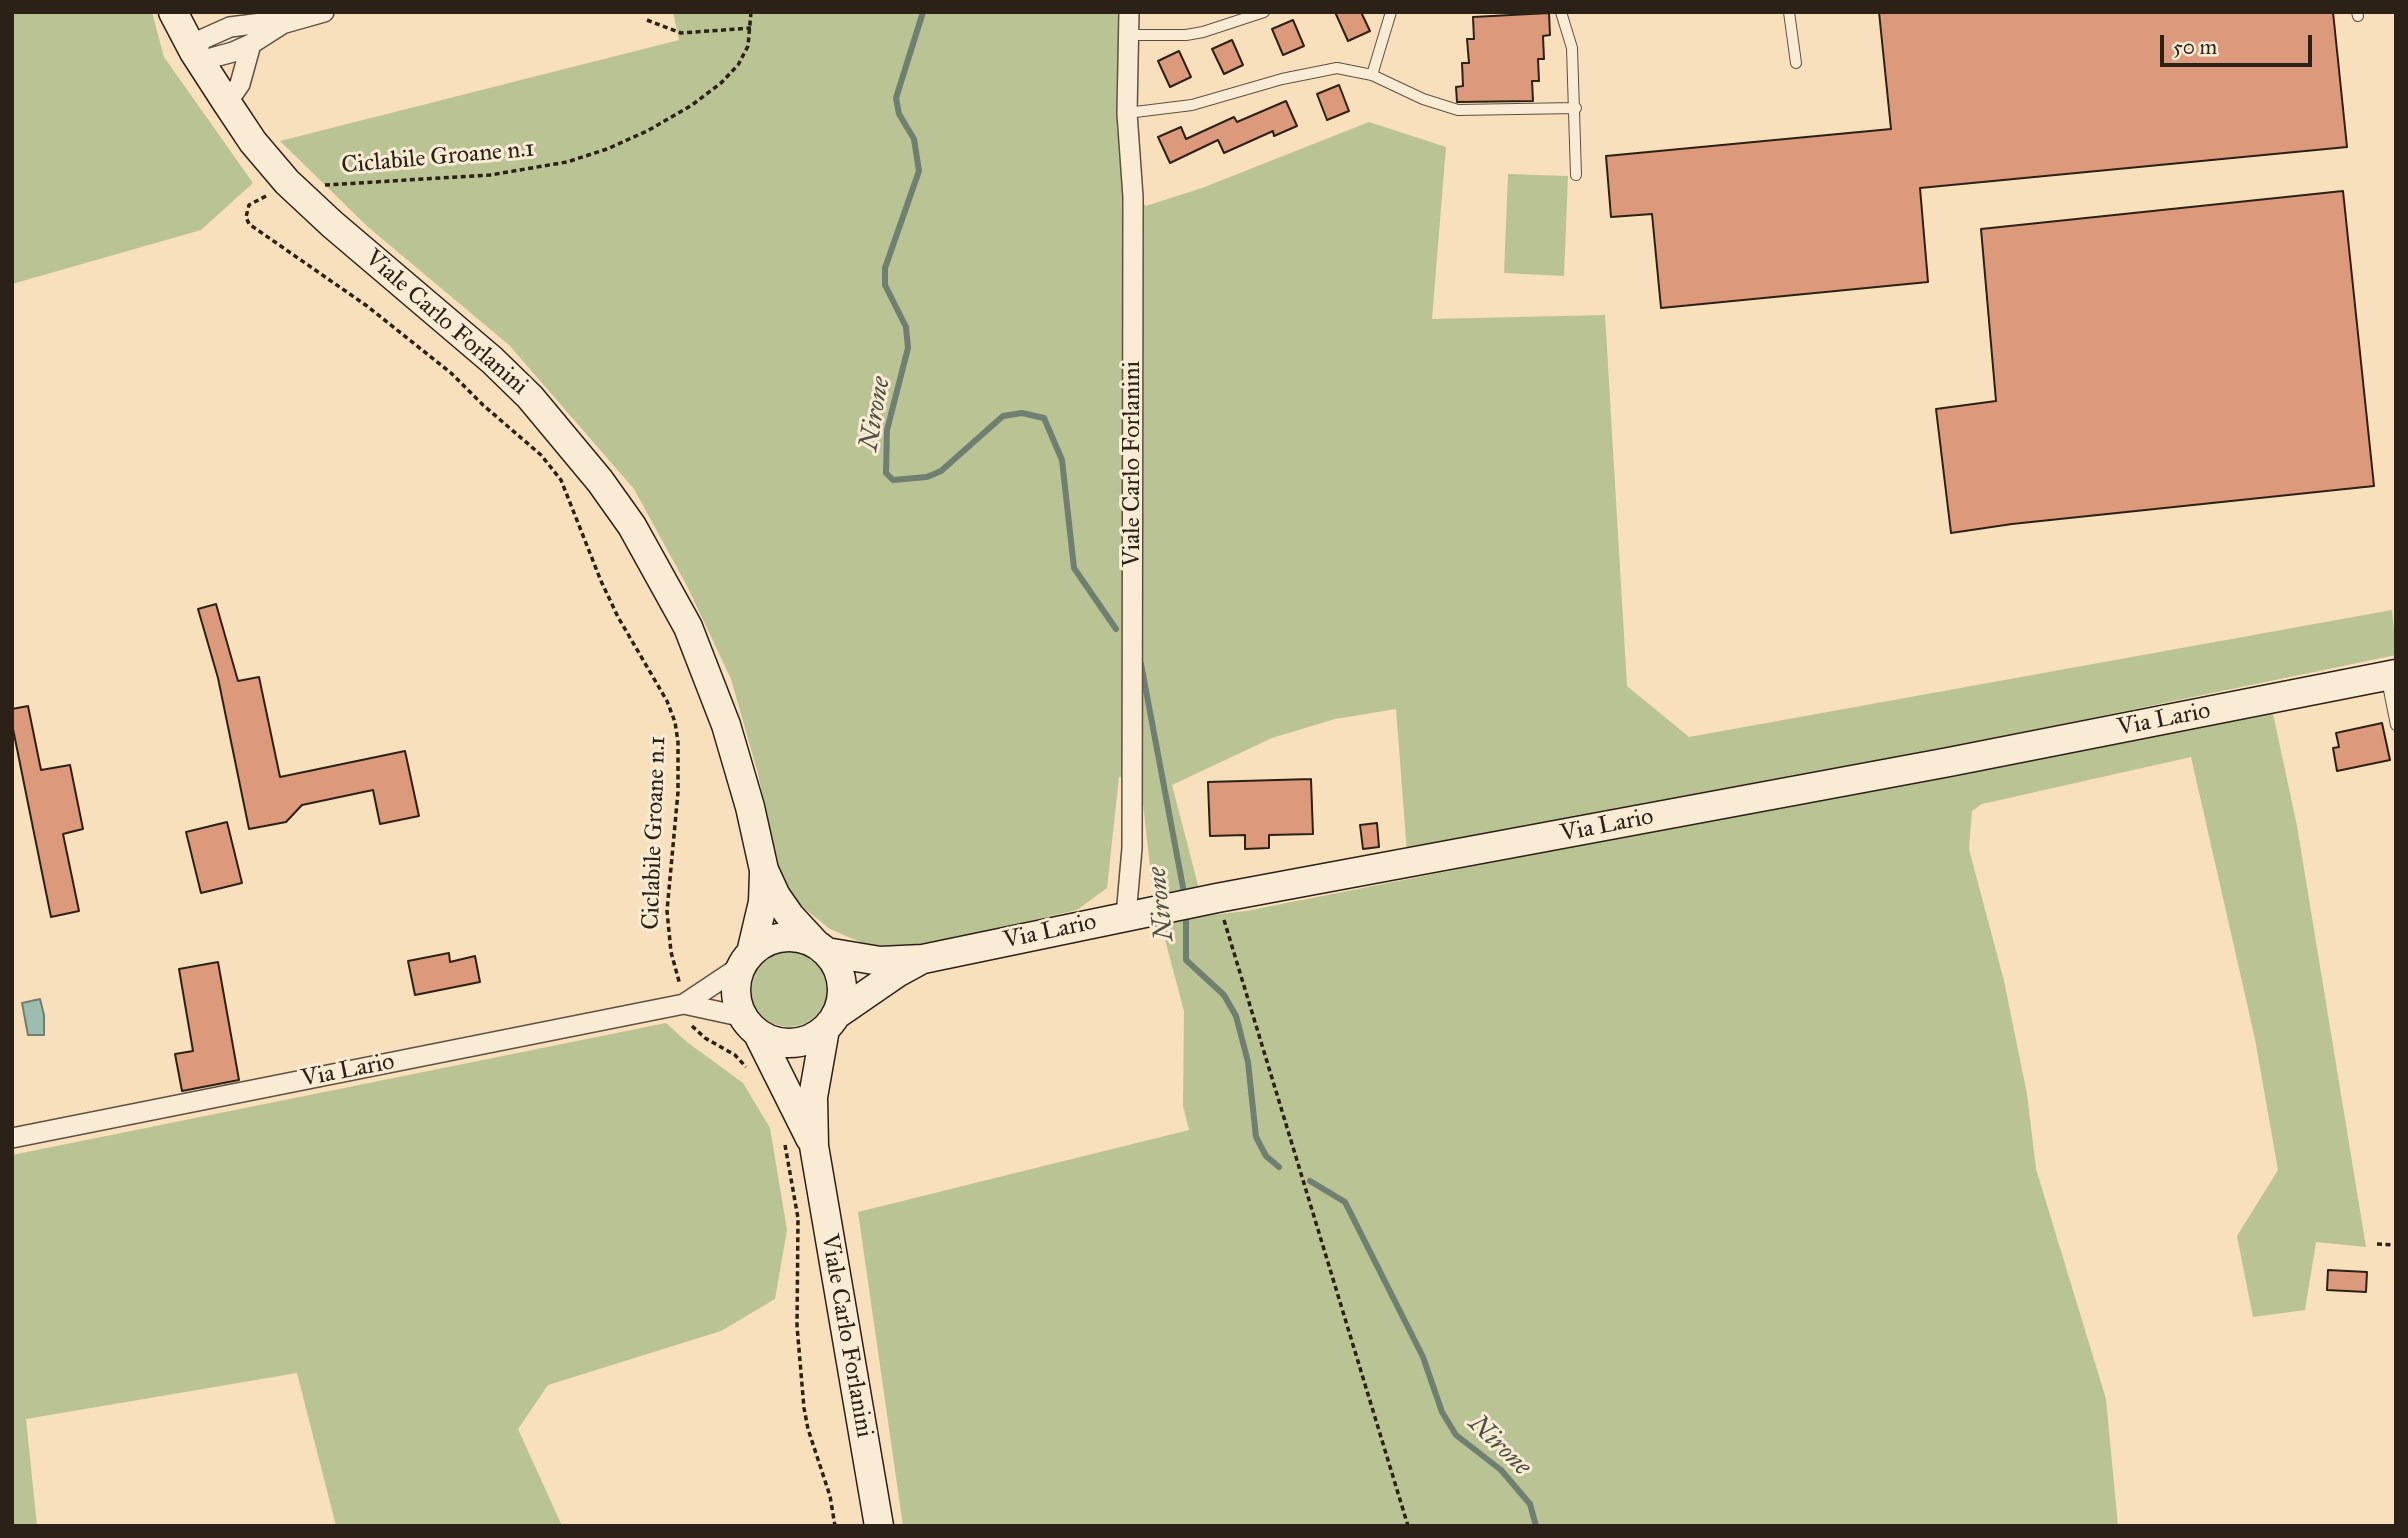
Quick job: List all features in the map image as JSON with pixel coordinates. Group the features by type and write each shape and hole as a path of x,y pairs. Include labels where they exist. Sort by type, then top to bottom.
{"street":[{"name":"Viale Carlo Forlanini","path":"173,12 227,103 287,182 332,224 492,360 530,397 600,481 632,526 688,627 722,713 750,807 764,870 776,896 790,916 820,948"},
{"path":"243,12 262,23"},
{"path":"285,23 233,52 197,56 199,43 217,31 262,23 285,23 324,12"},
{"name":"Viale Carlo Forlanini","path":"1126,916 1132,848 1133,793 1133,197 1128,113 1129,12"},
{"path":"227,103 240,84 251,44"},
{"name":"Via Lario","path":"820,948 880,961 923,959 1126,916 1935,765 2391,675"},
{"name":"Viale Carlo Forlanini","path":"746,960 763,902 764,870"},
{"path":"781,937 798,938 820,948 840,975 841,1002 830,1022 813,1038 785,1043 771,1040 751,1026 737,1000 736,983 746,960 765,943 781,937"},
{"name":"Via Lario","path":"830,1022 897,973 923,959"},
{"name":"Via Lario","path":"12,1138 684,1004 746,960"},
{"name":"Via Lario","path":"684,1004 751,1026"},
{"name":"Viale Carlo Forlanini","path":"830,1022 813,1097 814,1146 879,1526"},
{"name":"Viale Carlo Forlanini","path":"751,1026 814,1146"}],"lane":[{"path":"1128,36 1203,32 1264,12"},
{"path":"1372,75 1391,12"},
{"path":"1561,12 1572,48 1576,108 1576,175"},
{"path":"1790,12 1796,63"},
{"path":"1128,113 1192,106 1329,68 1351,69 1372,75 1423,99 1458,110 1576,108"},
{"path":"2391,675 2396,725"}],"path":[{"name":"Ciclabile Groane n.1","path":"325,185 490,175 566,162 607,149 647,131 692,105 721,83 738,65 748,46 751,12"},
{"path":"647,20 681,33 751,28"},
{"name":"Ciclabile Groane n.1","path":"266,196 249,205 246,217 249,224 367,306 452,373 483,405 541,455 561,480 601,581 618,617 667,701 675,722 678,742 678,792 667,930 690,1024 696,1032 735,1055 751,1074"},
{"path":"1199,902 1408,1526"},
{"path":"784,1140 798,1218 797,1326 804,1408 808,1429 830,1496 835,1526"},
{"path":"2377,1244 2396,1245"}],"green space":[{"path":"12,12 152,12 164,57 253,183 201,230 12,284"},
{"path":"673,12 1123,12 1128,190 1146,206 1202,188 1369,122 1446,147 1432,319 1605,315 1627,686 1689,737 2392,610 2396,655 1590,822 1407,853 1396,709 1335,719 1272,738 1172,785 1199,889 1162,897 1152,885 1140,776 1119,777 1107,888 1077,910 914,948 867,945 830,929 805,909 781,884 758,774 731,679 687,586 634,489 509,345 368,227 280,141 679,40"},
{"path":"1508,174 1568,176 1564,276 1504,273"},
{"path":"2272,709 2297,826 2366,1247 2316,1242 2305,1310 2253,1317 2237,1236 2278,1170 2255,1039 2191,757 1982,804 1972,811 1969,849 2004,981 2027,1094 2036,1169 2106,1399 2118,1526 903,1526 858,1212 1189,1130 1183,1106 1184,1011 1160,921 1246,911"},
{"path":"789,951 804,954 816,962 824,974 827,989 824,1004 816,1016 804,1024 789,1027 774,1024 762,1016 754,1004 751,989 754,974 762,962 774,954"},
{"path":"666,1023 743,1083 770,1128 787,1230 775,1299 721,1331 548,1385 518,1429 562,1526 336,1526 297,1373 26,1419 37,1526 12,1526 12,1155"}],"shaded area":[{"path":"40,999 44,1015 44,1035 28,1035 22,1003"}],"building":[{"path":"1335,12 1361,12 1370,31 1348,41"},
{"path":"1879,12 2333,12 2347,147 1920,188 1928,282 1661,308 1652,214 1611,217 1606,156 1891,129"},
{"path":"1549,13 1550,35 1543,36 1544,59 1538,59 1539,81 1532,81 1533,101 1457,102 1456,87 1463,86 1462,63 1469,63 1467,39 1474,39 1473,17"},
{"path":"1293,20 1304,46 1283,55 1272,29"},
{"path":"1232,40 1243,65 1224,74 1212,49"},
{"path":"1179,51 1191,77 1170,87 1158,61"},
{"path":"1339,85 1349,111 1327,120 1317,94"},
{"path":"1286,101 1297,126 1274,136 1273,131 1224,153 1218,140 1170,163 1158,137 1181,127 1186,139 1234,117 1237,122"},
{"path":"2343,191 2374,486 2012,524 1951,533 1936,409 1996,401 1981,229"},
{"path":"216,604 238,681 259,677 280,777 405,751 419,816 380,824 373,790 302,805 286,822 249,829 218,678 198,609"},
{"path":"28,706 41,770 70,765 83,829 63,834 79,911 51,917 12,724 12,709"},
{"path":"2382,723 2390,760 2337,771 2333,748 2339,747 2336,733"},
{"path":"1311,779 1313,834 1269,835 1269,848 1245,849 1245,835 1210,836 1208,782"},
{"path":"227,822 242,883 201,893 186,832"},
{"path":"1377,823 1379,847 1363,849 1360,825"},
{"path":"449,953 450,962 475,956 480,982 415,995 408,961"},
{"path":"218,962 239,1080 182,1091 175,1054 193,1051 179,969"},
{"path":"2328,1270 2367,1272 2366,1292 2327,1290"}],"waterway":[{"name":"Nirone","path":"923,12 896,98 899,114 914,139 919,171 885,268 885,285 906,327 908,348 887,430 886,473 893,480 927,477 941,471 1003,416 1022,413 1044,418 1062,460 1074,568 1116,629"},
{"name":"Nirone","path":"1141,664 1185,898"},
{"name":"Nirone","path":"1186,912 1186,960 1224,995 1236,1016 1248,1062 1256,1137 1266,1156 1279,1167"},
{"name":"Nirone","path":"1310,1181 1345,1202 1423,1357 1442,1412 1456,1435 1501,1470 1530,1504 1536,1526"}]}
